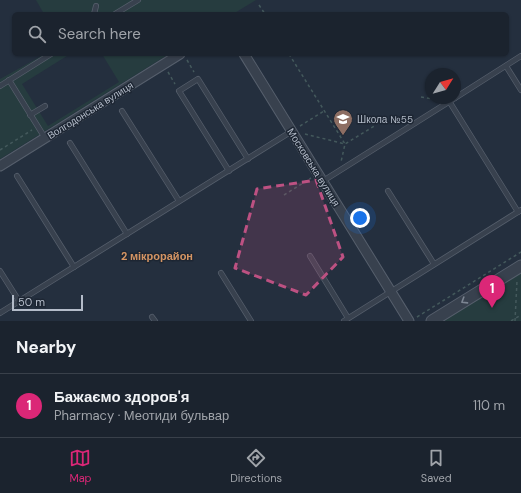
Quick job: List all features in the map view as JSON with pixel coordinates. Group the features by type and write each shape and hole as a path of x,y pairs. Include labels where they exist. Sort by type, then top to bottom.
{"street":[{"name":"Волгодонська вулиця","path":"0,166 179,56"},
{"name":"Московська вулиця","path":"245,56 391,291 412,320"},
{"path":"432,321 519,267"}],"lane":[{"path":"118,12 138,0"},
{"path":"94,12 96,6"},
{"path":"0,86 48,56"},
{"path":"461,94 521,56"},
{"path":"506,66 521,90"},
{"path":"229,171 179,91 198,79 248,159"},
{"path":"9,80 45,138"},
{"path":"320,178 339,171 444,104"},
{"path":"310,256 346,320 519,211 451,104"},
{"path":"30,114 45,106"},
{"path":"122,111 179,202"},
{"path":"0,313 292,131"},
{"path":"70,143 127,234"},
{"path":"17,176 74,267"},
{"path":"388,191 434,264"},
{"path":"0,271 19,301"},
{"path":"221,272 251,321"}],"path":[{"path":"259,5 263,12"},
{"path":"183,56 198,79"},
{"path":"290,56 345,144 339,171"},
{"path":"163,65 179,91"},
{"path":"292,131 325,111"},
{"path":"292,131 345,144 376,125"},
{"path":"0,150 38,126"},
{"path":"284,195 320,178"},
{"path":"513,320 520,253"},
{"path":"412,320 520,253"},
{"path":"513,320 521,315"}],"highlighted area":[{"path":"316,180 343,257 306,295 235,268 257,189"}],"green space":[{"path":"36,0 256,0 236,12 43,12"},
{"path":"41,56 67,56 22,84 48,126 119,82 103,56 166,56 0,159 0,79"},
{"path":"521,272 521,321 443,321"}],"place":[{"name":"Школа №55","path":"343,136"},
{"name":"Бажаємо здоров'я","path":"492,308"}],"district":[{"name":"2 мікрорайон","path":"157,256"}]}
